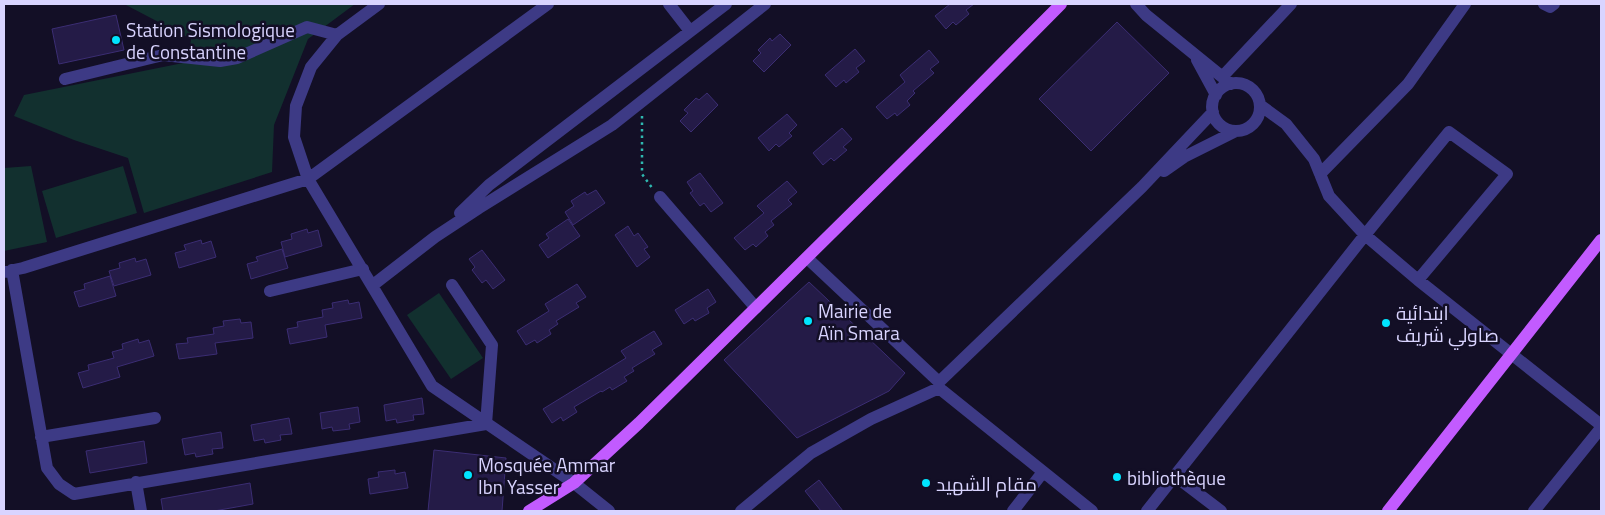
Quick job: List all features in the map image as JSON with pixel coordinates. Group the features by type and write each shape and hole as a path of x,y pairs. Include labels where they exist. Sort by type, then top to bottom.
{"main road":[{"path":"529,511 574,483 639,424 975,92 1061,4"},
{"path":"1388,511 1601,240"}],"street":[{"path":"379,4 337,36 311,67 296,106 294,137 308,179 432,386 574,483 609,511"},
{"path":"486,424 74,494 60,484 47,468 8,271 33,265 308,179 548,4"},
{"path":"669,4 690,31"},
{"path":"435,237 489,185 726,4"},
{"path":"373,285 435,237 612,125 765,4"},
{"path":"1136,4 1146,16 1194,53 1226,81 1246,86 1253,90 1258,97 1260,105 1260,113 1257,120 1251,126 1236,131 1184,158 1142,187"},
{"path":"1236,131 1224,128 1215,119 1212,106 1216,96 1225,86 1226,81 1291,4"},
{"path":"1320,174 1408,84 1465,4"},
{"path":"1544,4 1550,7 1554,4"},
{"path":"65,79 164,55 220,61 238,58 307,27 337,36"},
{"path":"1194,53 1216,96"},
{"path":"1260,105 1286,124 1314,159 1329,196 1365,235 1601,427 1534,511"},
{"path":"741,511 811,453 871,419 939,385 1142,187 1213,112"},
{"path":"1147,511 1365,235 1449,132 1507,174 1418,280"},
{"path":"660,197 756,308"},
{"path":"807,258 939,385 1092,511"},
{"path":"270,290 363,269"},
{"path":"452,286 492,345 486,424"},
{"path":"41,437 155,418"},
{"path":"1013,511 1043,472"},
{"path":"1175,476 1221,511"},
{"path":"136,482 141,511"}],"path":[{"path":"643,101 642,174 660,197"}],"green space":[{"path":"126,4 355,4 308,39 274,125 272,172 144,213 128,158 74,140 14,116 24,95 188,62 191,39"},
{"path":"31,166 47,242 4,251 4,168"},
{"path":"123,166 137,213 56,238 42,191"},
{"path":"439,293 483,358 451,379 407,315"}],"building":[{"path":"950,4 974,4 966,10 969,14 956,25 953,22 946,29 935,16"},
{"name":"Station Sismologique de Constantine","path":"116,15 124,50 59,64 52,29"},
{"path":"1117,22 1169,73 1091,151 1039,99"},
{"path":"780,34 791,45 764,72 753,61 761,53 758,50 770,38 772,41"},
{"path":"855,49 865,61 856,68 859,72 846,83 844,80 836,87 825,75"},
{"path":"929,50 939,62 930,69 934,73 913,91 915,93 907,101 910,105 897,116 895,113 887,119 876,107 905,82 900,75"},
{"path":"707,93 718,105 691,132 680,121 688,113 684,110 696,98 699,100"},
{"path":"787,114 797,125 789,133 792,136 779,147 776,144 769,151 758,138"},
{"path":"842,128 852,139 843,147 847,150 834,161 831,158 823,165 813,153"},
{"path":"700,173 723,203 711,212 704,203 700,206 690,193 693,191 687,182"},
{"path":"787,181 797,192 788,200 792,204 771,221 774,225 765,232 768,236 756,247 753,244 745,250 734,238 764,213 757,206"},
{"path":"596,190 605,203 573,225 565,212 574,206 571,201 585,192 587,195"},
{"path":"568,219 580,236 548,258 539,245 549,238 546,234"},
{"path":"628,226 634,236 638,233 648,247 644,249 650,257 637,267 615,235"},
{"path":"307,229 308,233 318,230 322,246 285,257 281,242 292,239 291,234"},
{"path":"201,240 202,244 211,241 216,257 179,268 175,253 186,250 184,245"},
{"path":"282,249 288,268 251,279 247,264 258,261 256,257"},
{"path":"482,250 505,280 493,289 486,280 482,283 472,270 475,267 469,259"},
{"path":"135,258 136,262 146,259 151,275 114,286 109,271 120,268 119,263"},
{"path":"110,276 116,296 79,307 74,292 85,289 84,284"},
{"name":"Mairie de Aïn Smara","path":"809,282 905,373 889,391 797,438 724,360"},
{"path":"577,284 586,297 576,303 579,307 556,321 558,324 549,330 551,334 537,343 535,340 526,345 517,331 549,311 545,304"},
{"path":"708,289 716,302 707,308 709,313 695,321 693,318 684,324 675,310"},
{"path":"348,300 349,304 359,302 362,318 325,325 327,337 290,344 287,329 298,327 297,322 323,317 322,310 333,308 332,303"},
{"path":"240,319 241,323 251,322 253,338 215,343 217,354 179,359 176,344 188,343 187,338 214,334 213,328 224,326 223,321"},
{"path":"654,331 662,344 652,350 655,354 632,368 634,371 624,377 627,381 612,390 610,387 601,391 574,407 577,412 563,421 561,417 552,423 543,409 626,358 621,351"},
{"path":"138,339 139,343 149,340 154,356 117,367 120,377 83,388 78,373 89,370 88,365 114,358 112,352 123,349 122,344"},
{"path":"422,398 424,414 413,415 414,420 397,423 396,419 386,421 384,405"},
{"path":"358,407 360,422 349,424 350,429 333,431 332,427 322,429 320,413"},
{"path":"289,418 292,434 280,435 281,440 265,443 264,439 254,441 251,425"},
{"path":"221,432 223,448 212,449 213,454 196,457 195,453 185,455 182,439"},
{"path":"144,441 147,463 90,473 86,451"},
{"name":"Mosquée Ammar Ibn Yasser","path":"434,450 506,458 502,511 428,511"},
{"path":"395,470 395,474 405,472 408,488 370,494 368,479 379,477 378,472"},
{"path":"819,480 843,511 821,511 805,491"},
{"path":"250,483 253,504 214,511 163,511 161,499"}],"place":[{"name":"Station Sismologique de Constantine","path":"116,40"},
{"name":"Mairie de Aïn Smara","path":"808,321"},
{"name":"ابتدائية صاولي شريف","path":"1386,323"},
{"name":"Mosquée Ammar Ibn Yasser","path":"468,475"},
{"name":"bibliothèque","path":"1117,477"},
{"name":"مقام الشهيد","path":"926,483"}]}
